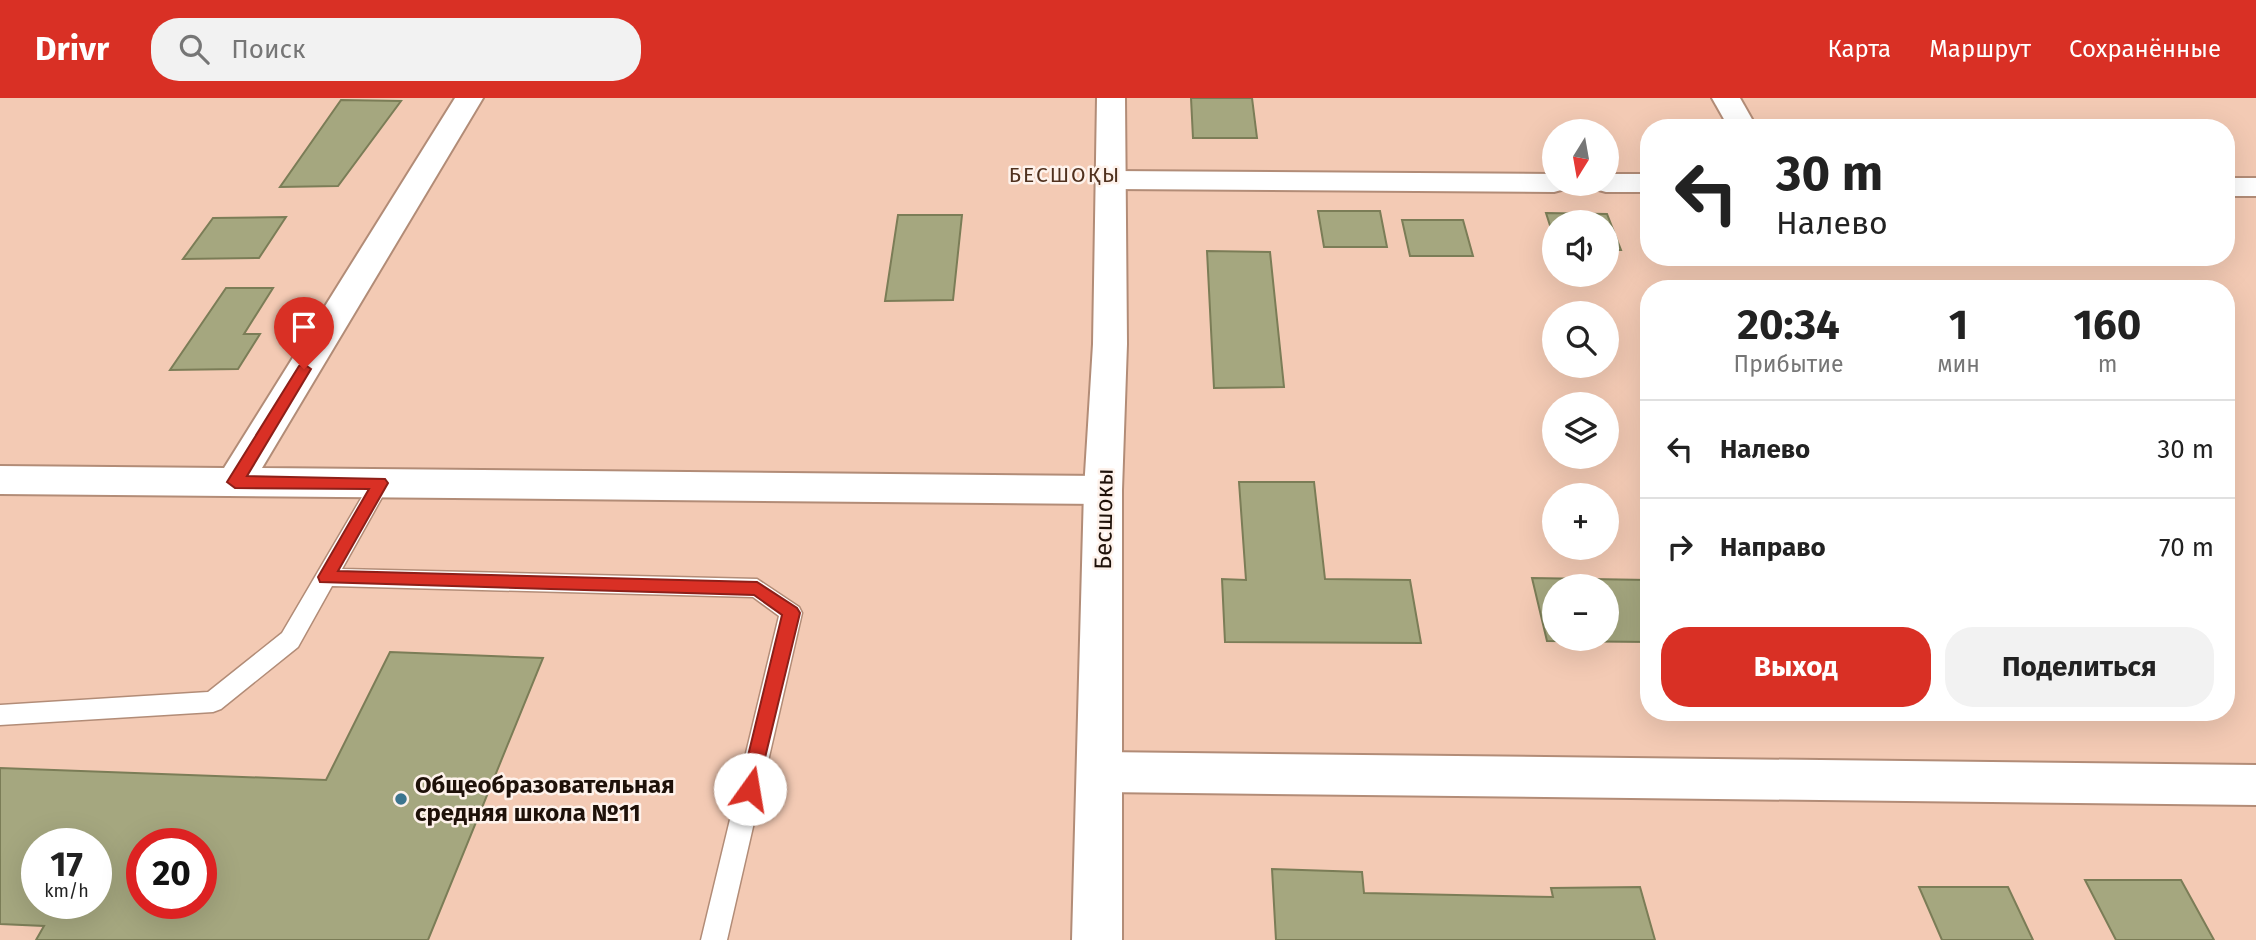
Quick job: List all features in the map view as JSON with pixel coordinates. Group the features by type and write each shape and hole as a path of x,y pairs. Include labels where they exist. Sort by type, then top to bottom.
{"street":[{"path":"235,482 469,98"},
{"name":"Бесшокы","path":"1097,940 1104,490 1110,344 1111,98"},
{"path":"1726,98 1738,119"},
{"path":"1112,180 1542,183"},
{"path":"1619,183 1640,183"},
{"path":"2235,187 2256,187"},
{"path":"0,480 1104,490"},
{"path":"1101,772 2256,785"}],"lane":[{"path":"0,715 213,702 290,640 380,483"},
{"path":"326,577 757,588 791,613 714,940"}],"building":[{"path":"1191,98 1252,98 1257,138 1193,138"},
{"path":"341,100 401,101 338,186 280,187"},
{"path":"1318,211 1380,211 1387,247 1324,247"},
{"path":"898,215 962,215 953,300 885,301"},
{"path":"286,217 259,258 183,259 213,218"},
{"path":"1402,220 1463,220 1473,256 1410,256"},
{"path":"1207,251 1270,252 1284,387 1214,388"},
{"path":"226,288 273,288 244,334 260,334 238,369 170,370"},
{"path":"1239,482 1314,482 1325,579 1410,580 1421,643 1225,642 1222,579 1246,580"},
{"path":"1532,578 1542,578 1542,620"},
{"path":"1619,580 1640,580 1640,642 1619,642"},
{"name":"Общеобразовательная средняя школа №11","path":"390,652 543,658 428,940 36,940 44,926 0,924 0,768 326,780"},
{"path":"1272,869 1362,872 1364,893 1553,897 1551,888 1640,887 1655,940 1276,940"},
{"path":"2085,880 2181,880 2214,940 2116,940"},
{"path":"1919,887 2008,887 2033,940 1942,940"}],"place":[{"name":"Общеобразовательная средняя школа №11","path":"401,799"}],"district":[{"name":"БЕСШОҚЫ","path":"1065,175"}],"route":[{"path":"304,369 235,482 380,483 326,577 757,588 791,613 750,789"}]}
